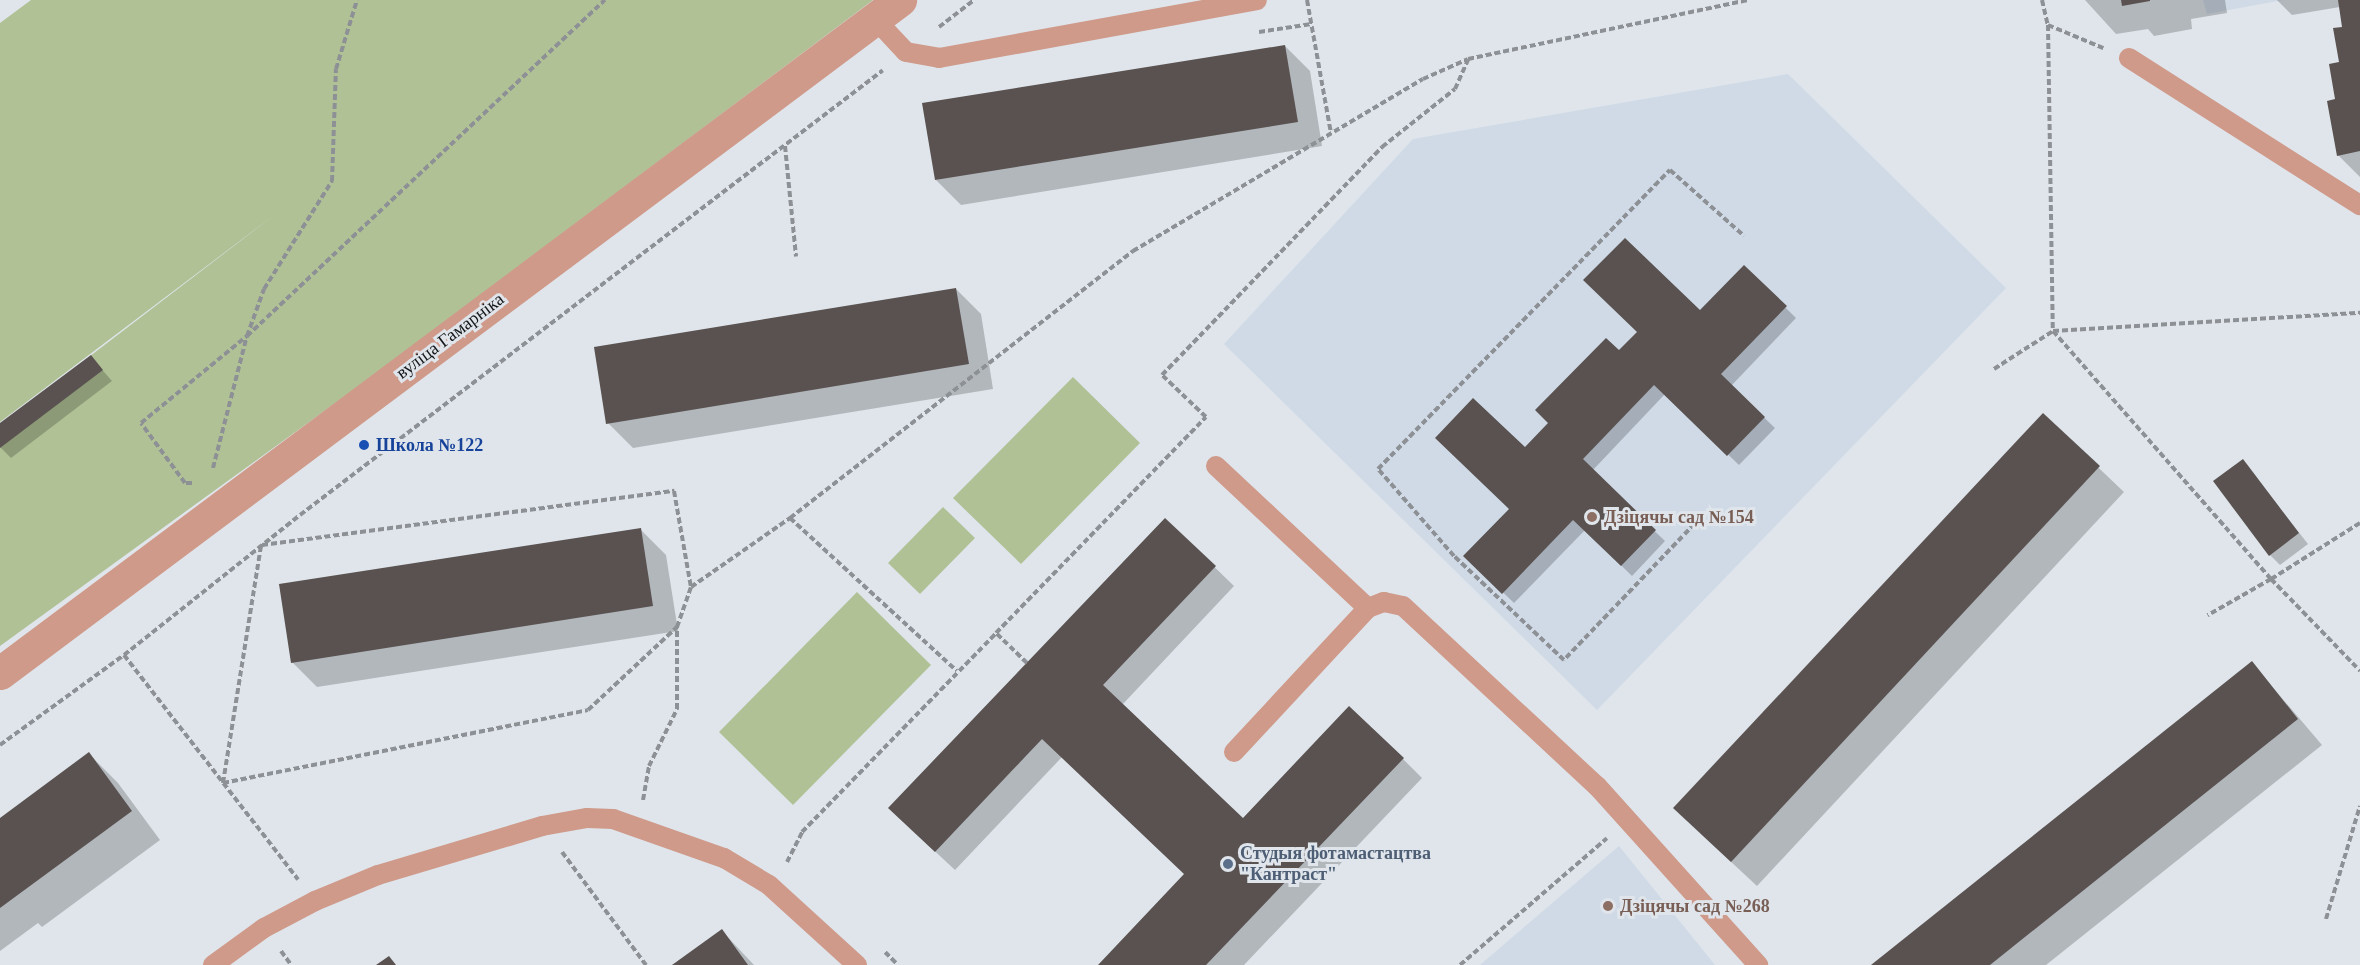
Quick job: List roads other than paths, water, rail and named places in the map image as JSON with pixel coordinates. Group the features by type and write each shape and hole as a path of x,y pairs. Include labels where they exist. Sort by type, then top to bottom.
{"street":[{"name":"вуліца Гамарніка","path":"0,673 888,9"}],"lane":[{"path":"888,9 906,52 939,58 1257,0"},
{"path":"2128,58 2360,205"},
{"path":"1216,466 1368,609"},
{"path":"1234,752 1368,609 1384,602 1403,606 1629,819 1758,965"},
{"path":"213,965 264,928 315,901 378,875 543,826 587,818 613,819 723,858 770,885 857,965"}],"place":[{"name":"Школа №122","path":"364,445"},
{"name":"Дзіцячы сад №154","path":"1592,517"},
{"name":"Студыя фотамастацтва \"Кантраст\"","path":"1228,864"},
{"name":"Дзіцячы сад №268","path":"1608,906"}]}
